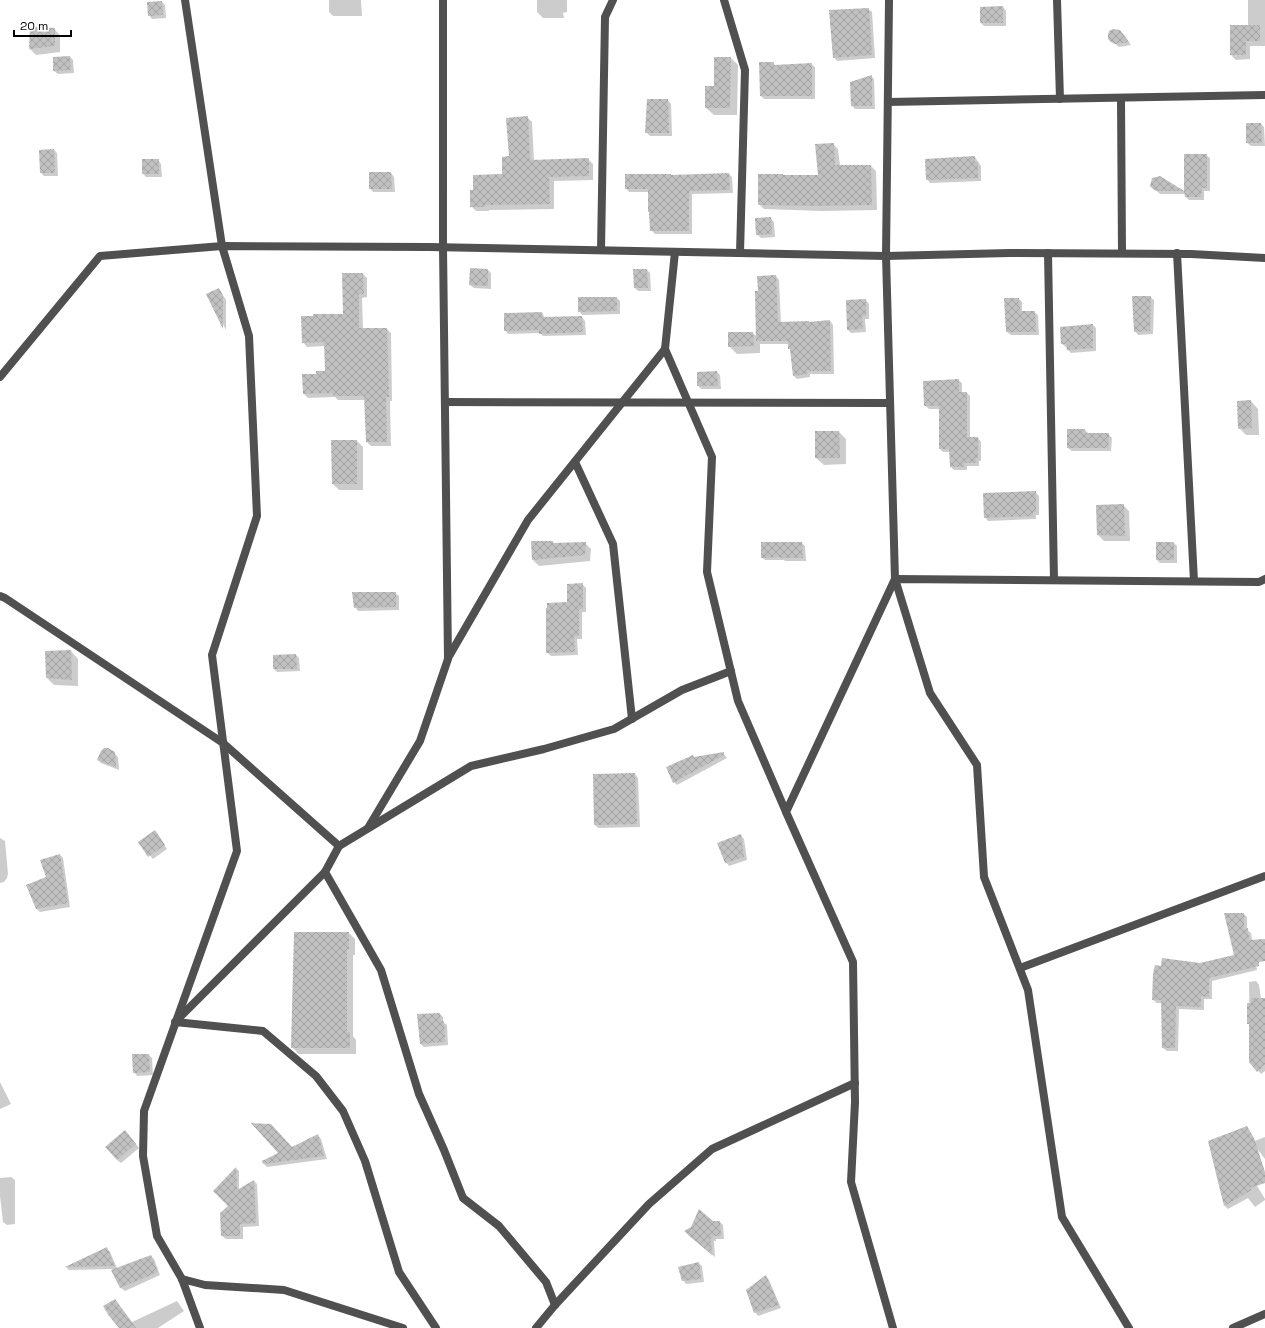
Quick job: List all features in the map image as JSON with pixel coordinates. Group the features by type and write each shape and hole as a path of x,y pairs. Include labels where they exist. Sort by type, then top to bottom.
{"street":[{"path":"185,0 222,246 249,336 257,516 212,655 237,851 144,1111 143,1156 157,1236 182,1279 200,1328"},
{"path":"443,0 443,247 448,659"},
{"path":"601,250 605,17 613,0"},
{"path":"724,0 745,70 740,253"},
{"path":"889,0 886,256 895,579 930,693 977,765 984,877 1028,990 1062,1217 1129,1328"},
{"path":"1057,0 1060,99"},
{"path":"888,102 1265,95"},
{"path":"1121,98 1122,253"},
{"path":"0,377 100,256 222,246 443,247 886,256 1122,253 1265,258"},
{"path":"675,252 665,349 712,457 707,572 738,702 853,962 855,1102 851,1182 893,1328"},
{"path":"1048,253 1054,580"},
{"path":"1177,254 1194,581"},
{"path":"367,829 420,741 448,659 528,520 665,349"},
{"path":"445,402 890,403"},
{"path":"574,462 613,544 632,719"},
{"path":"895,579 1259,582 1265,579"},
{"path":"786,812 895,579"},
{"path":"0,596 19,607 223,743 339,846"},
{"path":"175,1022 325,872 339,846 471,766 544,749 614,729 682,690 730,670"},
{"path":"325,872 381,970 420,1094 463,1198 499,1226 546,1282 554,1304"},
{"path":"1020,968 1265,876"},
{"path":"175,1022 263,1031 316,1076 343,1111 365,1161 399,1272 436,1328"},
{"path":"536,1328 554,1304 649,1204 712,1149 855,1083"},
{"path":"182,1279 205,1285 284,1290 403,1328"},
{"path":"1233,1328 1265,1314"}],"building":[{"path":"162,1 163,15 148,16 147,2"},
{"path":"1003,6 1003,23 980,23 980,7"},
{"path":"869,8 872,55 833,58 829,10"},
{"path":"1230,25 1260,25 1260,41 1246,41 1246,55 1230,55"},
{"path":"30,27 55,28 55,46 29,49"},
{"path":"1113,29 1120,30 1129,42 1115,44 1111,42 1108,39 1108,35 1109,31"},
{"path":"70,56 71,70 53,71 53,57"},
{"path":"714,57 731,57 730,108 705,108 705,86 714,86"},
{"path":"759,62 774,62 774,65 812,63 812,96 760,96"},
{"path":"872,75 872,106 851,106 850,82"},
{"path":"647,99 668,99 669,133 645,133"},
{"path":"528,116 530,160 589,158 589,176 549,177 550,204 485,205 485,207 470,207 470,190 473,190 473,175 502,174 502,157 509,156 506,118"},
{"path":"1246,123 1261,123 1262,143 1246,143"},
{"path":"834,143 835,165 871,165 872,205 758,205 758,174 818,175 815,144"},
{"path":"54,149 55,173 40,173 39,150"},
{"path":"1184,154 1207,154 1207,188 1202,188 1201,197 1185,197"},
{"path":"975,156 975,162 978,162 978,178 926,180 925,159"},
{"path":"142,159 159,159 159,174 142,174"},
{"path":"369,172 391,172 392,189 369,189"},
{"path":"729,173 730,190 689,191 689,231 650,231 648,189 625,189 625,174 671,175"},
{"path":"1160,176 1184,191 1156,191 1150,186 1152,178"},
{"path":"771,217 772,234 756,235 755,218"},
{"path":"470,268 488,269 488,286 469,285"},
{"path":"633,269 647,269 648,288 634,288"},
{"path":"342,273 363,273 364,294 359,294 359,328 387,328 389,397 386,397 387,442 366,442 364,396 333,396 333,393 303,394 302,374 316,374 316,371 325,371 324,342 302,343 301,316 313,316 313,314 343,314"},
{"path":"776,275 778,322 830,320 831,371 807,371 808,374 793,376 788,341 756,341 755,291 758,291 757,276"},
{"path":"219,288 223,296 223,329 206,294"},
{"path":"1132,296 1151,296 1150,331 1134,332"},
{"path":"578,297 617,297 617,311 578,312"},
{"path":"1004,298 1019,298 1020,311 1035,311 1036,332 1006,332"},
{"path":"866,299 866,316 862,316 863,329 847,330 846,300"},
{"path":"542,312 543,317 582,316 583,332 539,334 539,330 504,331 504,313"},
{"path":"1093,324 1093,348 1067,350 1066,344 1061,344 1060,327"},
{"path":"728,332 753,332 754,346 728,347"},
{"path":"717,371 718,386 697,386 697,372"},
{"path":"959,379 959,392 967,392 967,437 978,437 978,458 976,458 977,463 964,463 964,467 950,467 949,449 939,449 939,406 924,406 923,381"},
{"path":"1251,400 1252,428 1238,429 1237,401"},
{"path":"1067,429 1085,429 1085,433 1109,433 1108,448 1067,448"},
{"path":"815,431 839,431 840,458 815,458"},
{"path":"331,440 357,440 357,484 332,484"},
{"path":"1036,491 1036,512 1033,512 1033,516 984,518 983,493"},
{"path":"1124,504 1125,536 1097,535 1096,505"},
{"path":"531,541 553,541 553,543 586,542 585,555 532,560"},
{"path":"761,542 802,542 803,558 761,558"},
{"path":"1156,542 1174,542 1174,560 1156,560"},
{"path":"583,583 583,609 579,609 579,636 574,636 575,652 546,653 547,603 567,602 567,584"},
{"path":"352,592 396,592 396,607 354,608"},
{"path":"71,650 72,680 46,678 45,651"},
{"path":"296,654 297,669 273,669 273,655"},
{"path":"104,748 108,748 115,752 116,767 97,760"},
{"path":"724,752 724,755 673,783 666,767 693,755 694,757"},
{"path":"635,773 637,824 594,825 593,774"},
{"path":"155,830 165,845 148,857 138,842"},
{"path":"741,834 744,857 725,863 717,843"},
{"path":"60,854 68,903 36,909 26,885 46,877 40,860"},
{"path":"1224,913 1244,913 1244,929 1248,928 1249,940 1265,939 1265,961 1259,962 1259,966 1209,978 1209,997 1201,996 1201,1007 1176,1006 1175,1048 1162,1048 1161,1000 1152,1000 1153,974 1155,965 1161,966 1162,958 1200,963 1234,955"},
{"path":"294,932 349,932 349,949 347,949 347,1032 350,1032 350,1048 291,1048"},
{"path":"1251,998 1265,998 1265,1064 1257,1072 1249,1062 1249,1024 1247,1024 1247,1003 1251,1003"},
{"path":"440,1013 441,1021 444,1021 445,1042 420,1044 417,1014"},
{"path":"132,1054 149,1054 150,1072 133,1073"},
{"path":"251,1123 271,1124 292,1147 318,1134 324,1156 263,1164 262,1161 278,1153"},
{"path":"1247,1126 1254,1138 1265,1172 1265,1183 1250,1188 1252,1190 1224,1206 1208,1141"},
{"path":"125,1130 136,1144 117,1160 105,1147"},
{"path":"236,1167 237,1190 254,1180 256,1223 240,1224 240,1236 221,1236 220,1213 228,1206 213,1191"},
{"path":"699,1209 713,1221 720,1221 721,1236 713,1236 713,1238 711,1238 712,1255 684,1231 691,1227"},
{"path":"107,1247 115,1266 65,1267"},
{"path":"151,1255 158,1272 120,1288 111,1270"},
{"path":"699,1262 701,1279 682,1281 678,1267"},
{"path":"766,1275 779,1305 754,1313 746,1290"},
{"path":"115,1299 136,1328 119,1328 109,1316 103,1306"}]}
